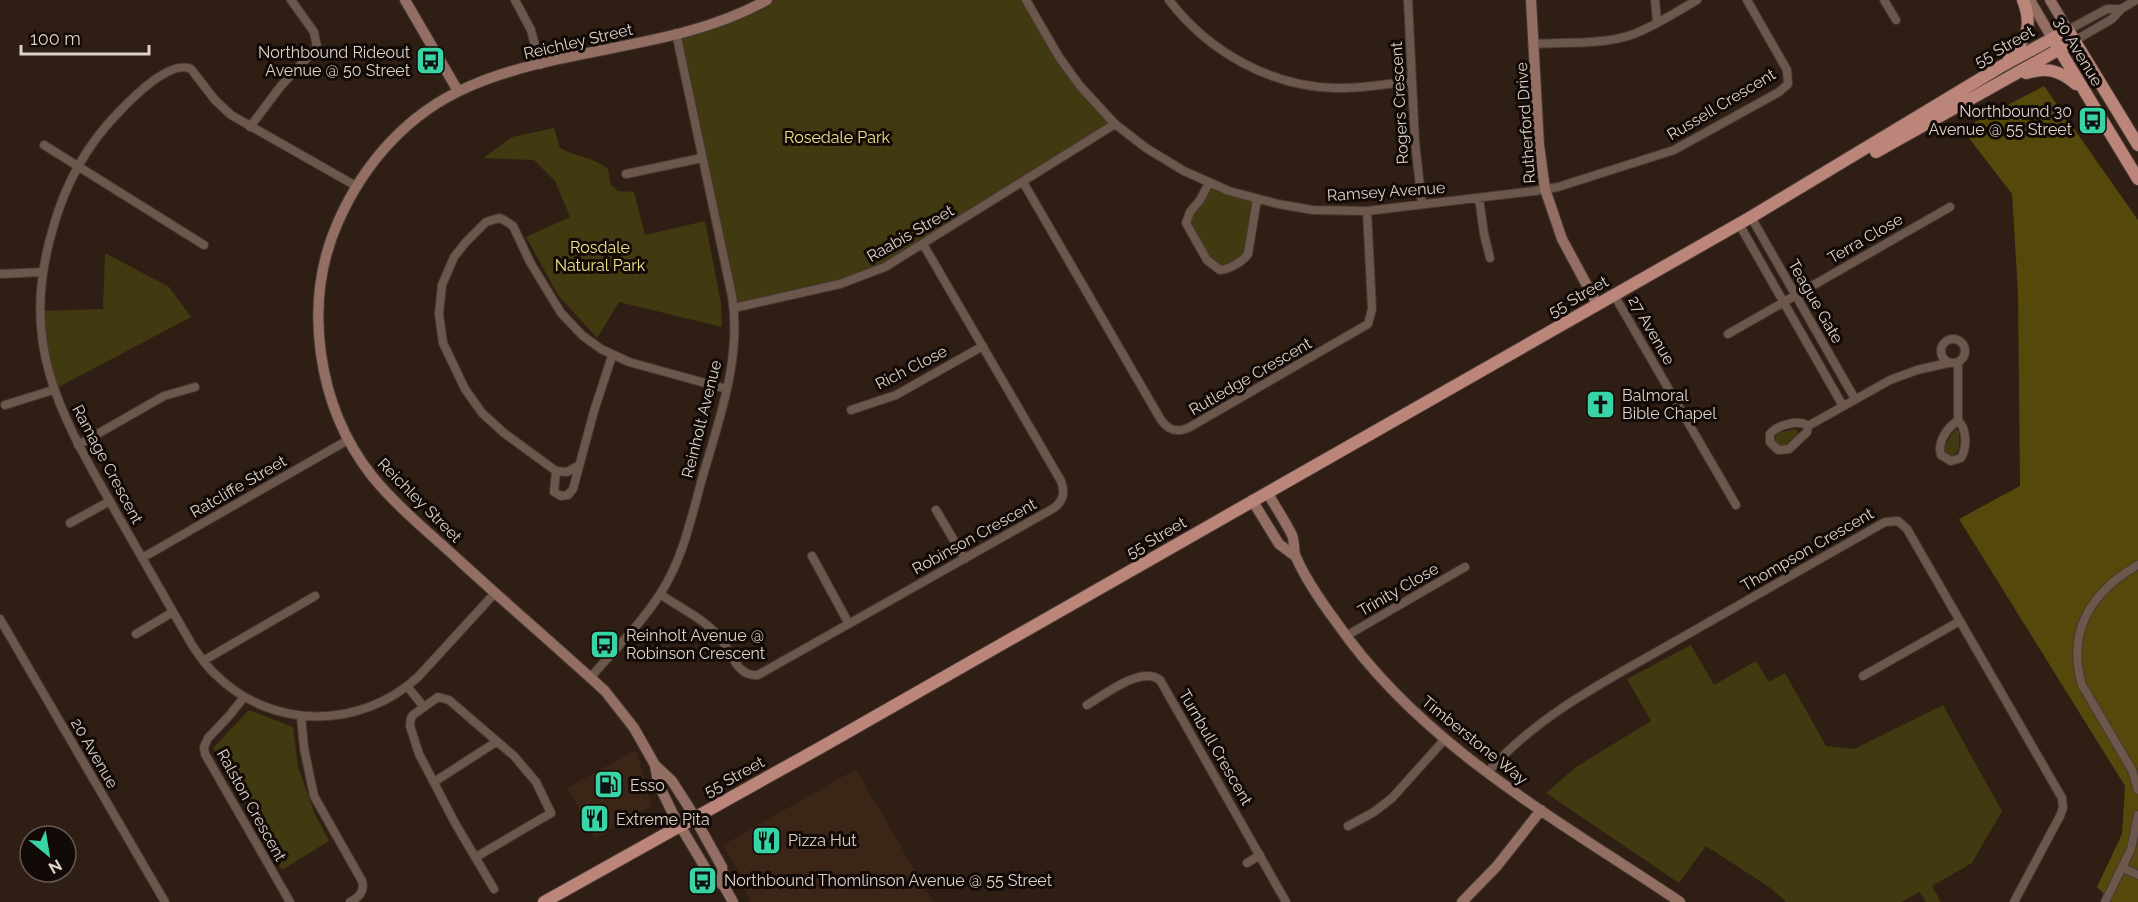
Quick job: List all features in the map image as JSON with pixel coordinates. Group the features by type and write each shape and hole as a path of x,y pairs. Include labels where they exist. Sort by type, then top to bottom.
{"main road":[{"path":"2000,67 2026,36 2028,19 2023,0"},
{"name":"55 Street","path":"1784,199 2000,67 2052,38 2071,36"},
{"name":"55 Street","path":"544,902 825,745 1751,217 1853,165 2059,50 2071,36"},
{"name":"30 Avenue","path":"2071,36 2138,145"},
{"name":"30 Avenue","path":"2052,38 2138,179"},
{"path":"2013,76 2040,69 2052,69 2082,88"}],"street":[{"path":"250,127 280,87 317,47 314,32 291,0"},
{"path":"405,0 458,91"},
{"path":"515,0 531,30 540,65"},
{"name":"Reichley Street","path":"724,886 722,867 694,817 672,781 655,765 625,716 605,691 495,593 372,476 348,440 335,409 320,350 318,310 322,273 329,243 356,186 374,160 394,138 431,108 458,91 499,75 723,21 767,0"},
{"name":"Ramsey Avenue","path":"1026,0 1068,70 1115,124 1166,161 1209,183 1257,199 1313,210 1367,211 1545,189"},
{"path":"1169,0 1190,24 1219,49 1247,65 1280,79 1317,87 1335,88 1412,81"},
{"name":"Rogers Crescent","path":"1408,0 1415,142 1422,204"},
{"name":"Rutherford Drive","path":"1531,0 1540,158 1545,189 1562,239 1597,304"},
{"path":"1655,0 1657,22"},
{"path":"1534,44 1619,38 1639,32 1697,0"},
{"name":"Russell Crescent","path":"1545,189 1606,173 1674,150 1784,88 1789,81 1787,70 1747,0"},
{"path":"1884,0 1896,20"},
{"name":"30 Avenue","path":"2030,0 2052,38"},
{"name":"30 Avenue","path":"2050,0 2071,36"},
{"name":"55 Street","path":"2071,36 2112,19 2121,9 2136,0"},
{"name":"Reinholt Avenue","path":"590,678 660,594 674,568 685,541 727,389 734,340 734,308 675,33"},
{"name":"Ramage Crescent","path":"356,186 250,127 223,108 194,72 187,67 178,67 162,75 128,102 102,130 78,167 59,208 43,272 41,331 53,390 78,445 203,661 219,679 244,697 273,710 301,716 338,716 374,706 407,687 495,593"},
{"name":"Raabis Street","path":"734,308 854,279 885,267 1115,124"},
{"path":"44,146 204,245"},
{"path":"626,174 702,158"},
{"name":"Rutledge Crescent","path":"1023,182 1161,420 1167,427 1174,430 1190,427 1368,324 1372,309 1367,211"},
{"path":"1209,183 1186,223 1207,261 1220,270 1229,268 1243,260 1248,254 1257,199"},
{"path":"1479,198 1484,234 1491,258"},
{"name":"Terra Close","path":"1728,334 1950,207"},
{"name":"Teague Gate","path":"1751,217 1855,399"},
{"path":"579,466 567,472 556,471 504,434 482,413 465,389 447,354 440,328 439,300 442,285 454,257 486,222 499,218 513,226 530,262 561,313 583,336 612,356 727,389"},
{"name":"Teague Gate","path":"1739,224 1843,406"},
{"name":"Robinson Crescent","path":"660,594 713,631 741,669 752,676 763,673 1061,502 1064,493 1061,481 923,244"},
{"path":"0,273 43,272"},
{"name":"27 Avenue","path":"1614,295 1736,505"},
{"path":"1808,426 1902,375 1948,363 1958,363 1964,357 1965,349 1961,342 1954,339 1946,342 1941,349 1942,357 1948,363"},
{"name":"Rich Close","path":"850,410 896,395 983,346"},
{"path":"556,471 554,492 558,496 565,496 573,489 612,356"},
{"path":"1958,363 1958,421"},
{"path":"78,445 164,396 195,387"},
{"path":"5,405 53,390"},
{"path":"1798,423 1808,426 1808,432 1787,450 1778,450 1770,442 1770,434 1778,427 1798,423"},
{"name":"Ratcliffe Street","path":"142,558 348,440"},
{"name":"Timberstone Way","path":"1267,492 1293,538 1295,556"},
{"name":"Timberstone Way","path":"1252,500 1279,544 1295,556 1346,636 1392,690 1445,739 1487,773 1680,902"},
{"path":"70,524 110,501"},
{"path":"936,510 965,559"},
{"name":"Thompson Crescent","path":"1487,773 1513,745 1568,703 1885,522 1898,521 1905,525 2059,792 2063,803 2060,816 2014,902"},
{"path":"812,556 849,624"},
{"path":"2138,565 2104,589 2088,609 2079,640 2078,658 2078,671 2082,685 2133,771 2138,790"},
{"name":"Trinity Close","path":"1346,636 1465,567"},
{"path":"203,661 315,596"},
{"path":"136,634 173,612"},
{"name":"20 Avenue","path":"0,619 165,902"},
{"path":"1863,676 1960,621"},
{"name":"Turnbull Crescent","path":"1087,705 1137,677 1152,675 1160,680 1286,902"},
{"path":"407,687 423,706"},
{"name":"Ralston Crescent","path":"244,697 208,738 204,747 205,754 290,902"},
{"path":"476,857 551,813 536,782 513,756 446,698 434,698 411,717 410,726 419,754 434,782 476,857 494,889"},
{"path":"301,716 304,748 314,796 363,881 363,890 360,895 350,902"},
{"path":"1348,826 1392,798 1445,739"},
{"path":"434,782 495,742"},
{"name":"Reichley Street","path":"655,765 658,783 679,825 709,874 724,886"},
{"path":"1462,902 1497,866 1541,810"},
{"path":"2105,902 2131,849 2138,814"},
{"path":"1247,863 1260,855"},
{"path":"2123,868 2138,874"},
{"path":"724,886 733,902"}],"shaded area":[{"path":"2044,86 2138,220 2138,902 2112,902 2097,887 2122,834 2125,786 1959,519 2020,486 2018,291 2012,194 1962,129"},
{"path":"636,750 652,806 595,838 567,788"},
{"path":"856,769 933,902 750,902 736,867 723,845"}],"green space":[{"name":"Rosedale Park","path":"767,0 1027,0 1068,70 1115,124 869,274 734,308 676,33"},
{"name":"Rosdale Natural Park","path":"554,128 560,148 603,165 608,169 611,185 618,191 634,192 645,235 705,221 721,303 722,327 619,302 597,338 558,295 526,237 570,217 555,181 534,160 483,158 512,137"},
{"path":"1209,183 1257,199 1246,257 1216,268 1187,226"},
{"path":"105,253 169,287 191,317 53,390 41,311 103,309"},
{"path":"1796,429 1798,434 1785,445 1780,446 1774,441 1777,433"},
{"path":"1955,429 1959,431 1959,446 1957,452 1952,456 1945,453 1944,447"},
{"path":"1691,645 1714,685 1756,661 1769,682 1785,673 1826,746 1854,749 1943,705 2002,811 1972,863 1932,886 1941,902 1926,902 1920,892 1901,902 1786,902 1772,889 1706,846 1679,883 1546,793 1576,767 1651,721 1627,679"},
{"path":"249,710 293,727 298,767 314,812 329,841 282,870 213,748"}],"place":[{"name":"Northbound Rideout Avenue @ 50 Street","path":"431,61"},
{"name":"Northbound 30 Avenue @ 55 Street","path":"2093,120"},
{"name":"Balmoral Bible Chapel","path":"1601,404"},
{"name":"Reinholt Avenue @ Robinson Crescent","path":"605,644"},
{"name":"Esso","path":"609,785"},
{"name":"Extreme Pita","path":"595,819"},
{"name":"Pizza Hut","path":"767,840"},
{"name":"Northbound Thomlinson Avenue @ 55 Street","path":"703,880"}]}
